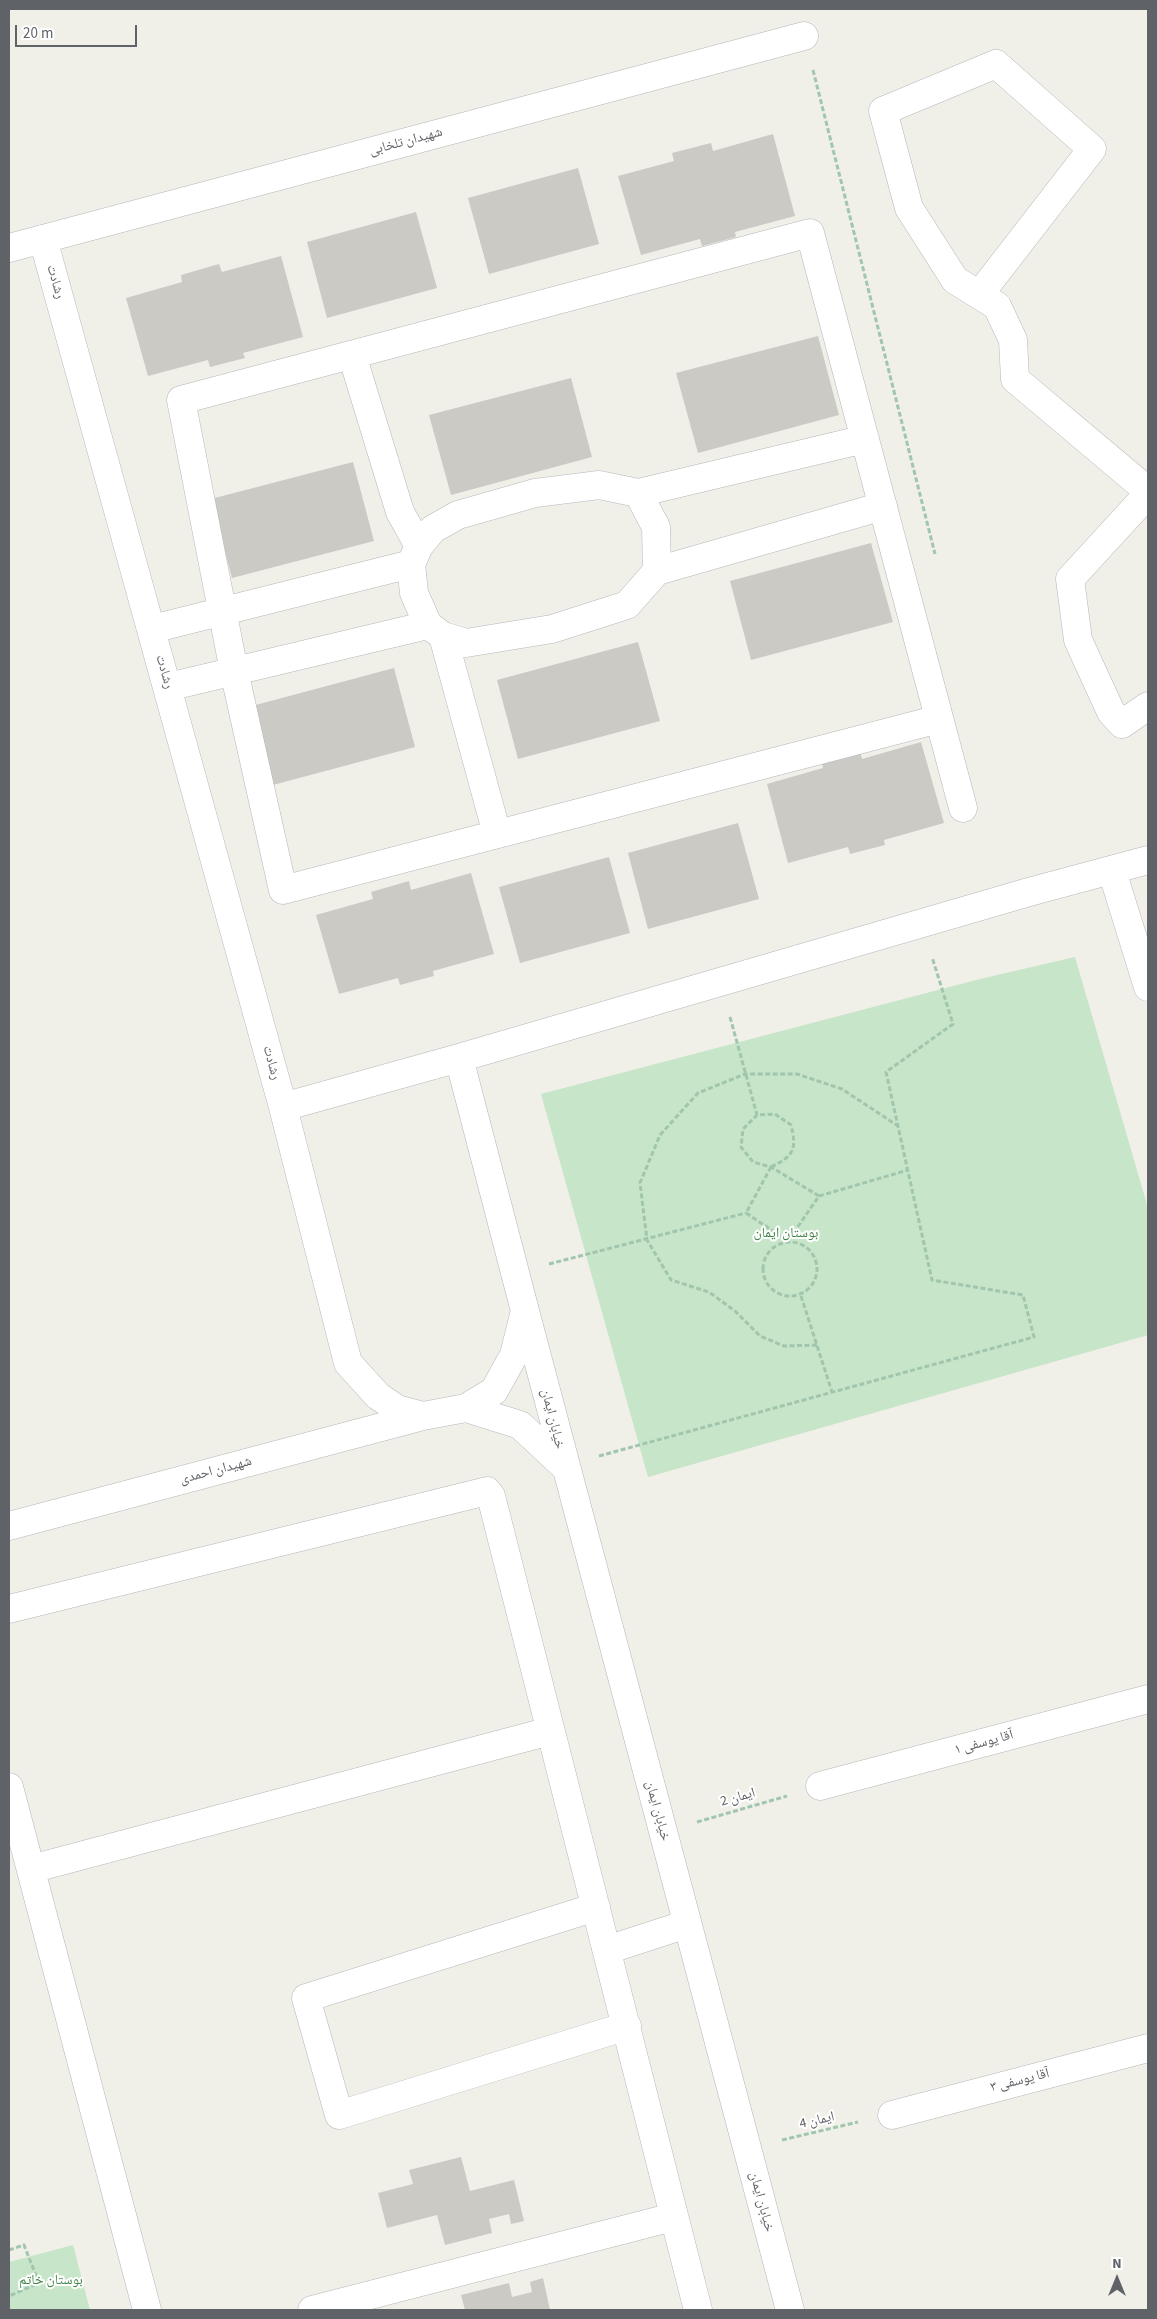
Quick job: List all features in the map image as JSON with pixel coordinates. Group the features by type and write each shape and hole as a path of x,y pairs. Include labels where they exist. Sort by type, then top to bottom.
{"street":[{"name":"شهیدان تلخابی","path":"9,248 804,36"},
{"path":"979,295 1092,149 996,64 883,111 910,208 955,280 979,295 997,306 1013,340 1015,379 1148,493 1070,579 1078,640 1111,712 1122,724 1148,706"},
{"path":"939,719 283,890 234,671 181,400 810,233 963,808"},
{"name":"رشادت","path":"43,239 283,1107 348,1363 378,1396 397,1409 423,1416"},
{"path":"352,354 415,555 414,593 436,631 497,834"},
{"path":"152,630 415,555 433,529 458,515 535,493 599,485 638,493 865,438"},
{"path":"638,493 656,527 657,571"},
{"path":"168,687 234,671 436,631 466,643 562,626 627,605 657,571 883,506"},
{"path":"283,1107 1029,892 1148,860"},
{"path":"1112,871 1148,987"},
{"name":"خیابان ایمان","path":"458,1058 564,1466 790,2310"},
{"path":"466,1408 494,1391 514,1356 525,1311"},
{"path":"466,1408 520,1425 564,1466"},
{"name":"شهیدان احمدی","path":"9,1526 423,1416 466,1408"},
{"path":"9,1609 487,1491 491,1496 698,2310"},
{"name":"آقا یوسفی ۱","path":"820,1786 1148,1699"},
{"path":"31,1869 550,1731"},
{"path":"9,1787 147,2310"},
{"path":"596,1907 306,1998 339,2115 626,2026"},
{"path":"607,1950 686,1924"},
{"name":"آقا یوسفی ۳","path":"892,2115 1148,2048"},
{"path":"312,2310 673,2217"}],"path":[{"path":"804,36 937,562"},
{"path":"564,1466 1034,1337 1023,1295 932,1280 886,1072 953,1024 922,923"},
{"path":"721,982 756,1115"},
{"path":"817,1345 784,1346 760,1336 735,1311 709,1292 671,1280 647,1240 640,1183 660,1135 698,1093 745,1074 797,1074 842,1089 898,1126"},
{"path":"515,1273 746,1213 770,1167 787,1159 795,1143 791,1124 775,1114 756,1115 743,1129 741,1147 753,1162 770,1167 819,1196"},
{"path":"746,1213 788,1241 807,1246 818,1263 815,1282 801,1296 782,1296 766,1285 762,1266 770,1248 788,1241 819,1196 908,1170"},
{"path":"801,1296 832,1392"},
{"name":"ایمان 2","path":"662,1832 820,1786"},
{"name":"ایمان 4","path":"747,2148 892,2115"},
{"path":"9,2250 24,2245 39,2283 9,2296"}],"green space":[{"name":"بوستان ایمان","path":"1075,957 1148,1208 1148,1335 648,1477 541,1094 980,979"},
{"name":"بوستان خاتم","path":"73,2245 90,2310 9,2310 9,2262"}],"building":[{"path":"773,134 795,216 735,232 736,237 702,246 700,239 641,255 618,176 674,161 672,153 711,143 713,151"},
{"path":"578,168 599,244 489,274 468,198"},
{"path":"416,212 437,288 327,318 307,242"},
{"path":"281,256 303,337 243,353 245,358 210,367 208,360 148,376 126,298 182,282 181,275 219,264 222,272"},
{"path":"818,336 839,415 698,453 676,373"},
{"path":"571,378 592,457 451,495 429,415"},
{"path":"353,462 374,541 232,578 211,499"},
{"path":"871,543 893,622 751,660 730,581"},
{"path":"638,642 660,721 518,759 497,680"},
{"path":"394,668 415,747 273,785 252,706"},
{"path":"921,742 944,823 884,840 885,845 850,854 848,847 788,863 767,784 823,768 821,761 860,751 862,759"},
{"path":"738,823 759,899 648,929 628,853"},
{"path":"609,857 630,933 520,963 499,887"},
{"path":"471,873 494,954 433,971 434,976 400,985 398,978 339,994 316,915 373,899 371,892 409,881 411,890"},
{"path":"461,2157 470,2191 514,2180 524,2221 511,2224 509,2214 489,2219 492,2233 445,2245 437,2215 387,2228 378,2193 413,2184 409,2170"},
{"path":"543,2278 550,2310 465,2310 461,2295 509,2283 512,2297 532,2292 530,2282"}]}
